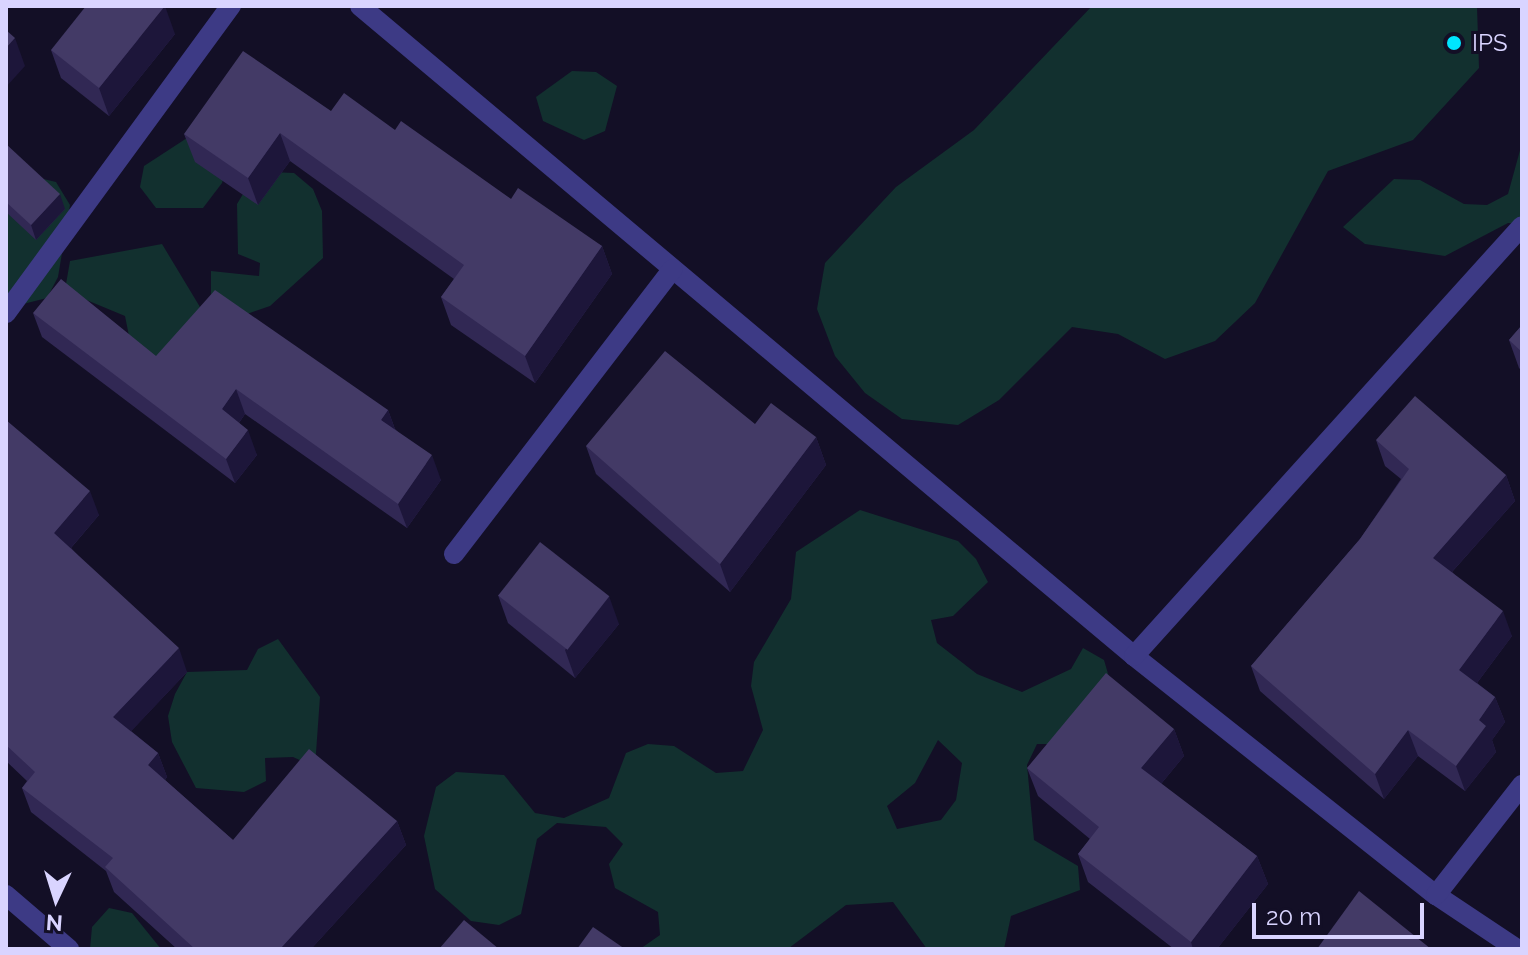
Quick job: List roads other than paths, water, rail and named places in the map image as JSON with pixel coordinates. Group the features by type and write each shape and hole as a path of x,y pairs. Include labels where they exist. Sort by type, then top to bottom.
{"street":[{"path":"6,313 231,6"},
{"path":"360,6 1134,656 1436,895 1517,949"},
{"path":"1134,656 1522,226"},
{"path":"454,554 673,269"},
{"path":"1436,895 1522,785"},
{"path":"6,895 69,949"}],"place":[{"name":"IPS","path":"1454,43"}]}
